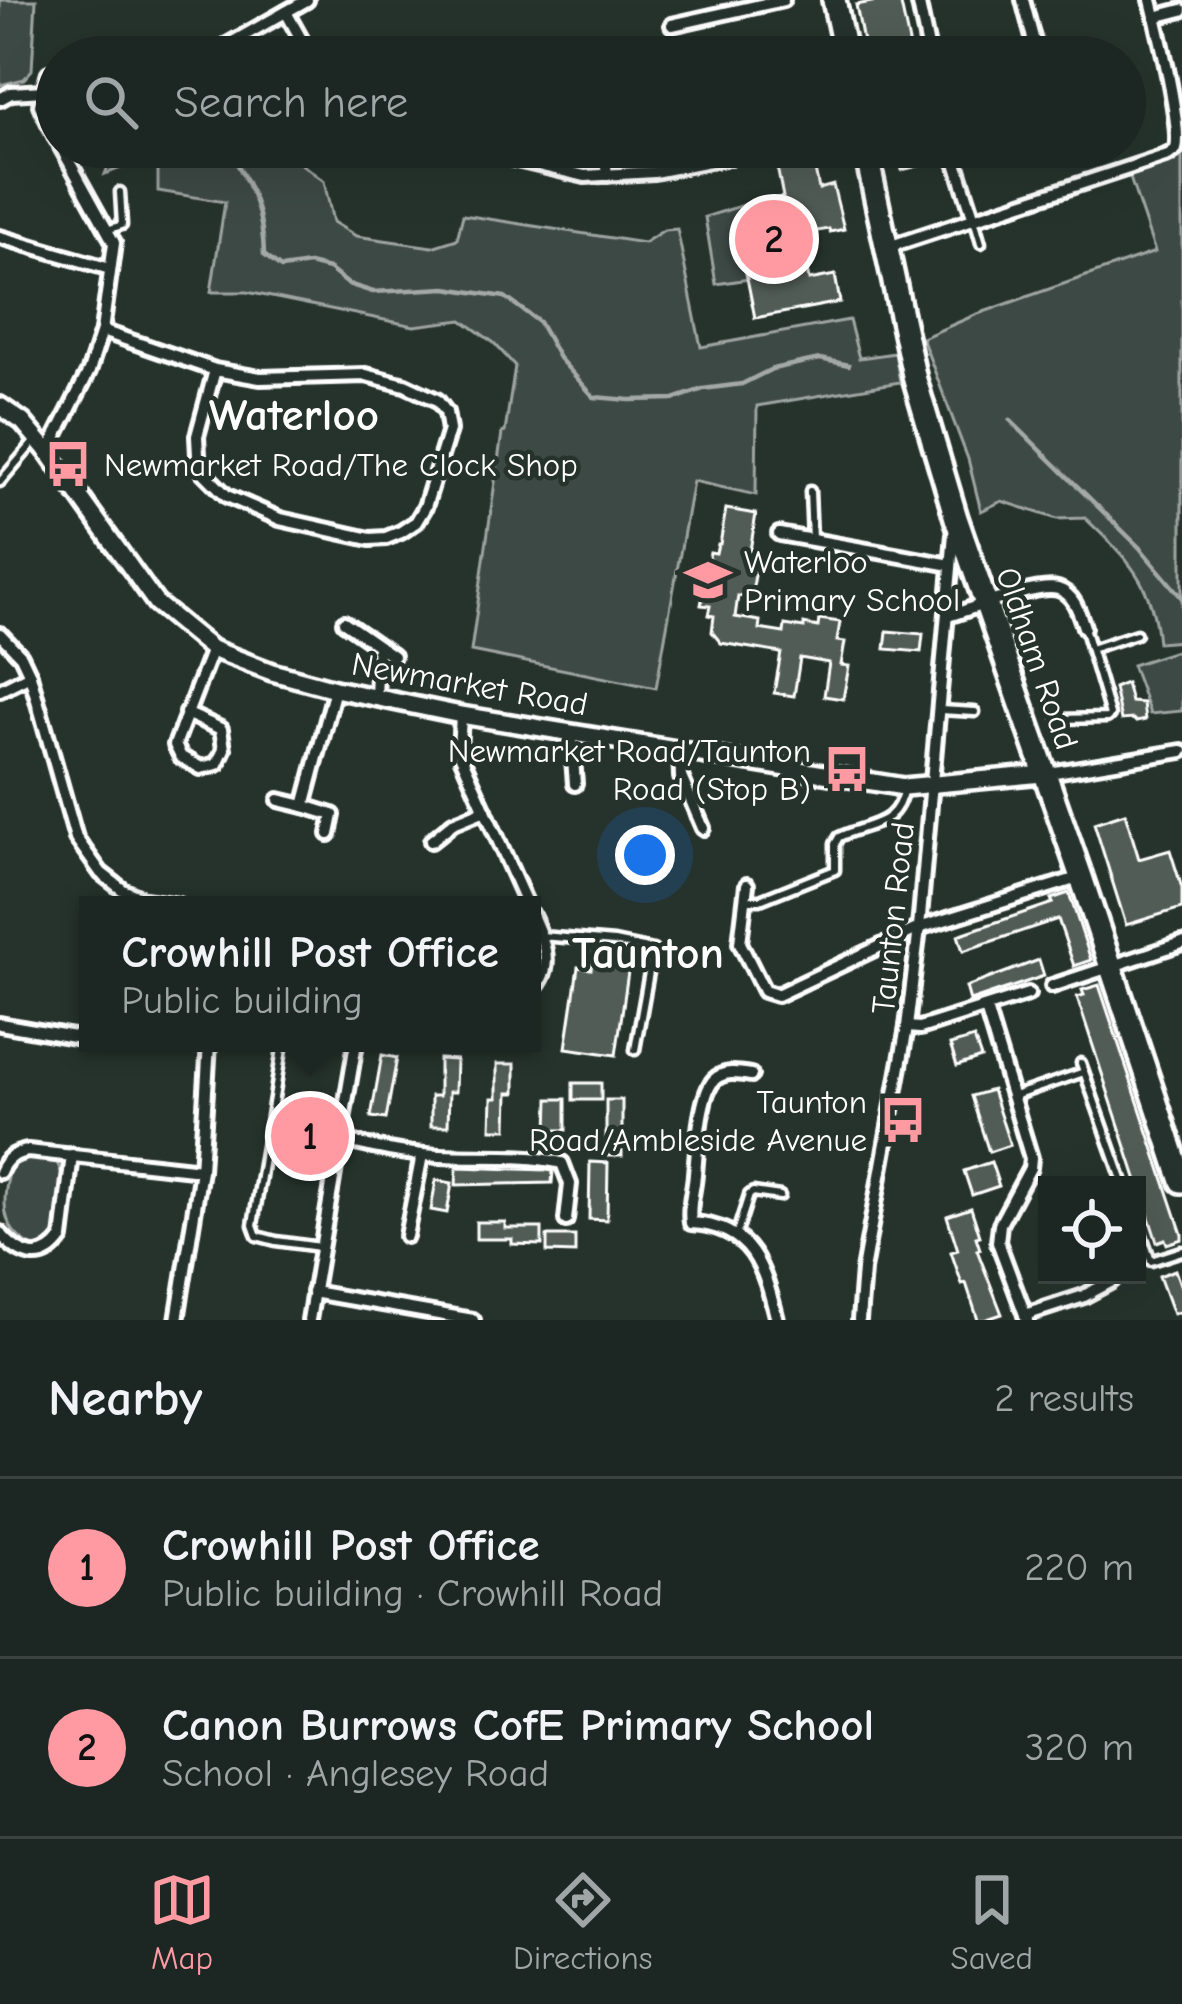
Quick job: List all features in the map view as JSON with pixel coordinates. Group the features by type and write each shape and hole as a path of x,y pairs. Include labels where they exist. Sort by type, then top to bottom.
{"highway":[{"path":"834,0 842,36"},
{"name":"Oldham Road","path":"870,168 915,380 956,518 1182,1181"}],"street":[{"path":"243,36 307,0"},
{"path":"671,25 784,0"},
{"path":"918,0 926,36"},
{"path":"1023,0 1032,36"},
{"path":"1146,161 1176,149 1180,136 1180,109 1151,0"},
{"path":"1155,17 1182,10"},
{"path":"286,12 299,36"},
{"path":"0,99 10,93 36,92"},
{"path":"42,446 89,371 102,331 114,242 72,168"},
{"path":"551,168 585,176 670,168"},
{"path":"606,168 607,176"},
{"path":"958,168 974,220"},
{"path":"889,247 1127,168"},
{"path":"0,237 110,269"},
{"path":"102,331 215,370 260,378 366,375 437,400 446,412 449,430 425,508 416,522 386,538 370,539 280,519 227,496 203,472 198,455 197,436 215,370"},
{"name":"Newmarket Road","path":"0,406 23,422 156,603 212,650 272,672 461,715 904,788 1043,774"},
{"name":"Taunton Road","path":"859,1320 863,1270 907,1028 956,518"},
{"path":"779,534 951,565"},
{"path":"948,616 1039,588 1061,589 1076,603 1084,627"},
{"path":"344,622 392,656"},
{"path":"0,634 21,656 30,676 76,838 101,873 136,896"},
{"path":"376,698 378,646"},
{"path":"186,712 221,729 224,749 217,764 202,768 181,757 175,745 186,712 212,650"},
{"path":"0,690 30,676"},
{"path":"304,806 335,689"},
{"path":"461,715 459,752 523,896"},
{"path":"571,733 574,784"},
{"path":"680,750 681,777 703,828"},
{"path":"1043,774 1182,751"},
{"path":"279,800 333,815 329,834"},
{"path":"431,841 453,823 484,810"},
{"path":"747,885 740,943 764,991 777,994 919,928 1081,877"},
{"path":"541,936 548,951 541,982"},
{"path":"1052,986 1182,943"},
{"path":"907,1028 1028,994"},
{"path":"986,1009 1031,1158 1000,1224 998,1242 1026,1317 1106,1284"},
{"path":"0,1024 79,1037"},
{"path":"177,1320 201,1170 208,1052"},
{"path":"309,1320 354,1052"},
{"path":"751,1075 722,1075 708,1090 695,1148 691,1222 707,1223 736,1236 760,1262 777,1320"},
{"path":"338,1139 422,1154 562,1163 570,1184 566,1220"},
{"path":"0,1172 16,1153 28,1151 201,1170"},
{"path":"406,1236 422,1154"},
{"path":"0,1233 26,1255 42,1256 56,1246 62,1238 72,1155"},
{"path":"314,1292 473,1320"}],"lane":[{"path":"107,230 122,225 120,192"},
{"path":"974,220 981,242"},
{"path":"0,482 42,446"},
{"path":"810,491 812,540"},
{"path":"1059,719 1109,717 1084,627"},
{"path":"1091,649 1136,634"},
{"path":"940,710 975,712"},
{"path":"745,900 760,900 835,870 839,837 888,819 902,801 904,788"},
{"path":"541,936 653,950 635,1050"},
{"path":"282,1052 253,1225 257,1236 320,1247"},
{"path":"1013,1096 1083,1068 1121,1176"},
{"path":"736,1236 749,1195 780,1196"},
{"path":"1146,1246 1151,1261 1182,1251"}],"shaded area":[{"path":"0,0 36,0 32,70 24,79 0,85"},
{"path":"1182,146 1182,641 1158,643 1144,587 1085,518 1057,519 1002,501 981,511 968,459 922,338 1155,252 1129,175 1170,159"},
{"path":"158,168 307,168 324,181 333,222 356,236 432,247 457,239 463,215 644,243 664,230 677,229 701,347 849,320 859,358 895,353 900,382 757,406 756,495 693,481 656,688 471,651 515,366 494,343 462,320 414,326 247,292 211,292 225,202 158,191"},
{"path":"763,199 774,263 746,270 749,279 716,284 705,217"},
{"path":"1182,649 1182,711 1150,714 1132,665"},
{"path":"30,1156 55,1160 63,1189 52,1243 38,1249 16,1235 6,1215 12,1163"}],"building":[{"path":"900,0 908,36 862,36 856,5"},
{"path":"777,168 815,168 819,189 833,185 844,229 800,234 809,280 835,275 840,302 755,318 745,268 774,263 762,201 783,197"},
{"path":"726,509 756,514 747,569 756,570 752,592 738,596 735,617 760,621 759,629 784,633 785,625 818,627 819,619 840,622 837,641 845,642 841,665 849,666 843,699 824,696 829,663 800,658 794,696 774,693 781,653 721,643 712,632 714,616 708,615 710,606 701,605 700,595 705,563 720,544"},
{"path":"887,631 923,634 921,652 885,649"},
{"path":"1126,683 1131,702 1143,703 1145,720 1121,720 1114,688"},
{"path":"1125,813 1139,859 1170,850 1182,888 1182,908 1126,925 1094,823"},
{"path":"1069,893 1091,960 1074,966 1058,919 963,951 958,935 1053,903 1051,899"},
{"path":"593,953 630,958 616,1055 566,1048 578,967 591,969"},
{"path":"1039,960 1044,976 970,1001 966,987"},
{"path":"1099,985 1182,1239 1157,1242 1146,1208 1146,1176 1135,1176 1077,997 1084,995 1082,990"},
{"path":"974,1038 981,1058 957,1066 950,1045"},
{"path":"382,1055 397,1058 386,1119 371,1117"},
{"path":"439,1059 456,1060 448,1126 431,1126 431,1096 439,1096"},
{"path":"497,1064 515,1064 507,1129 491,1129"},
{"path":"573,1083 601,1083 601,1100 573,1100"},
{"path":"992,1090 1010,1145 989,1152 971,1096"},
{"path":"549,1099 566,1099 566,1130 548,1130"},
{"path":"606,1100 622,1100 622,1156 606,1156"},
{"path":"590,1162 608,1163 607,1220 589,1219"},
{"path":"991,1162 999,1186 972,1195 964,1171"},
{"path":"457,1167 553,1171 552,1183 456,1185"},
{"path":"436,1180 452,1183 447,1213 431,1210"},
{"path":"971,1208 980,1236 976,1237 977,1250 1002,1314 984,1320 978,1320 951,1252 958,1250 947,1216"},
{"path":"476,1222 542,1228 542,1245 476,1239"},
{"path":"547,1236 575,1236 575,1253 547,1252"},
{"path":"1175,1270 1182,1311 1173,1314 1159,1276"}],"waterway":[{"path":"239,168 256,203 264,255 281,268 309,264 329,269 348,284 373,292 446,288 505,297 539,322 559,358 594,397 674,399 820,359 849,365"},
{"path":"1010,420 1140,548 1182,598"}],"place":[{"name":"Canon Burrows CofE Primary School","path":"774,239"},
{"name":"Newmarket Road/The Clock Shop","path":"68,464"},
{"name":"Waterloo Primary School","path":"708,580"},
{"name":"Newmarket Road/Taunton Road (Stop B)","path":"847,769"},
{"name":"Taunton Road/Ambleside Avenue","path":"903,1120"},
{"name":"Crowhill Post Office","path":"310,1136"}],"district":[{"name":"Waterloo","path":"294,414"},
{"name":"Taunton","path":"648,952"}]}
